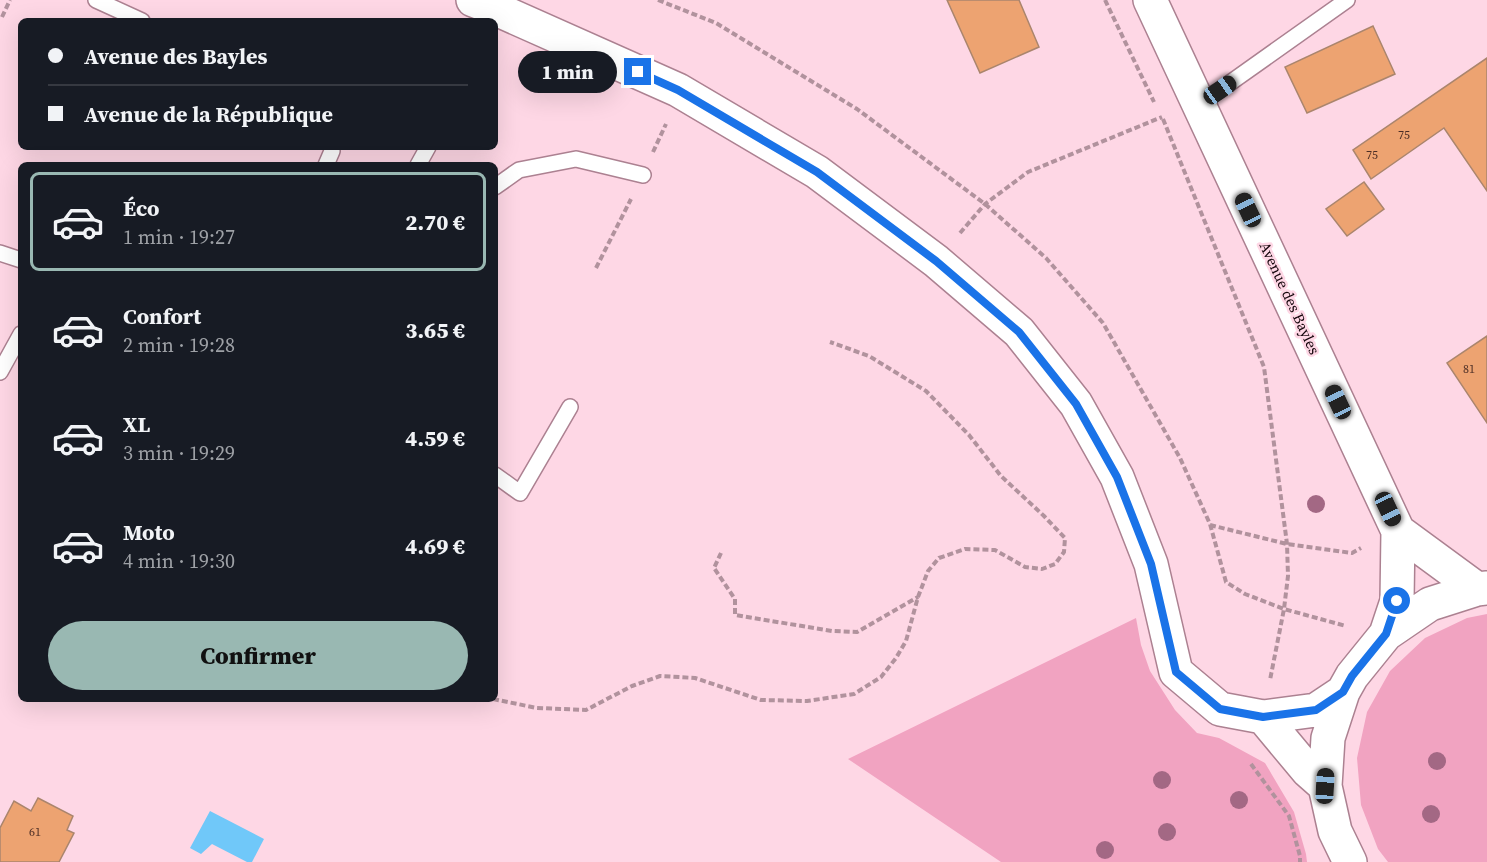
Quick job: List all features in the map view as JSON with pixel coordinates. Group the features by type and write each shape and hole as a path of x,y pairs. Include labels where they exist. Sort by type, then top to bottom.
{"main road":[{"name":"Avenue des Bayles","path":"1150,0 1398,531 1397,601 1380,641"},
{"path":"487,10 678,90 817,172 936,261 1019,332 1076,404 1117,477 1151,564 1176,672 1220,709 1263,717 1316,710 1343,692"},
{"name":"Avenue des Bayles","path":"1398,531 1482,589"},
{"path":"1350,862 1335,831 1325,786 1328,738 1343,692 1352,676 1380,641 1430,604 1482,589"},
{"path":"1263,717 1308,771 1325,786"}],"lane":[{"path":"96,0 135,18"},
{"path":"1198,103 1220,90 1347,0"},
{"path":"498,185 519,170 576,159 643,175"},
{"path":"0,253 18,259"},
{"path":"0,372 18,339"},
{"path":"498,477 520,493 570,407"}],"path":[{"path":"2,17 10,0"},
{"path":"1105,0 1156,106"},
{"path":"936,261 985,204 1028,172 1162,117 1264,367 1287,544 1288,576 1284,609 1269,682"},
{"path":"596,268 643,175"},
{"path":"498,700 537,708 586,710 660,675 694,678 761,699 807,701 854,694 881,677 896,658 906,641 927,571 939,558 964,549 995,550 1025,567 1042,569 1055,564 1064,552 1065,538 1001,476 969,435 926,392 869,356 830,342"},
{"path":"1210,524 1287,544 1352,553 1361,548"},
{"path":"721,553 714,568 735,599 735,615 832,631 857,632 918,597"},
{"path":"1284,609 1352,628 1380,641"},
{"path":"1249,761 1289,816 1300,862"}],"shaded area":[{"path":"1487,614 1487,862 1388,862 1378,849 1361,805 1357,758 1367,712 1390,671 1425,638 1467,618"},
{"path":"1136,618 1141,645 1150,671 1175,710 1197,733 1219,738 1265,763 1294,812 1307,862 1001,862 848,759"}],"water":[{"path":"210,811 264,839 252,862 247,862 212,844 201,854 190,848"}],"building":[{"path":"947,0 1019,0 1039,47 980,73"},
{"path":"1373,26 1395,74 1307,113 1285,67"},
{"path":"1487,58 1487,191 1444,128 1371,179 1353,150"},
{"path":"1364,182 1384,209 1347,236 1326,209"},
{"path":"1487,336 1487,423 1447,363"},
{"path":"38,798 73,816 67,830 74,833 59,862 0,862 0,828 14,801 31,811"}],"route":[{"path":"638,72 678,90 817,172 936,261 1019,332 1076,404 1117,477 1151,564 1176,672 1220,709 1263,717 1316,710 1343,692 1352,676 1386,634 1397,601"}]}
